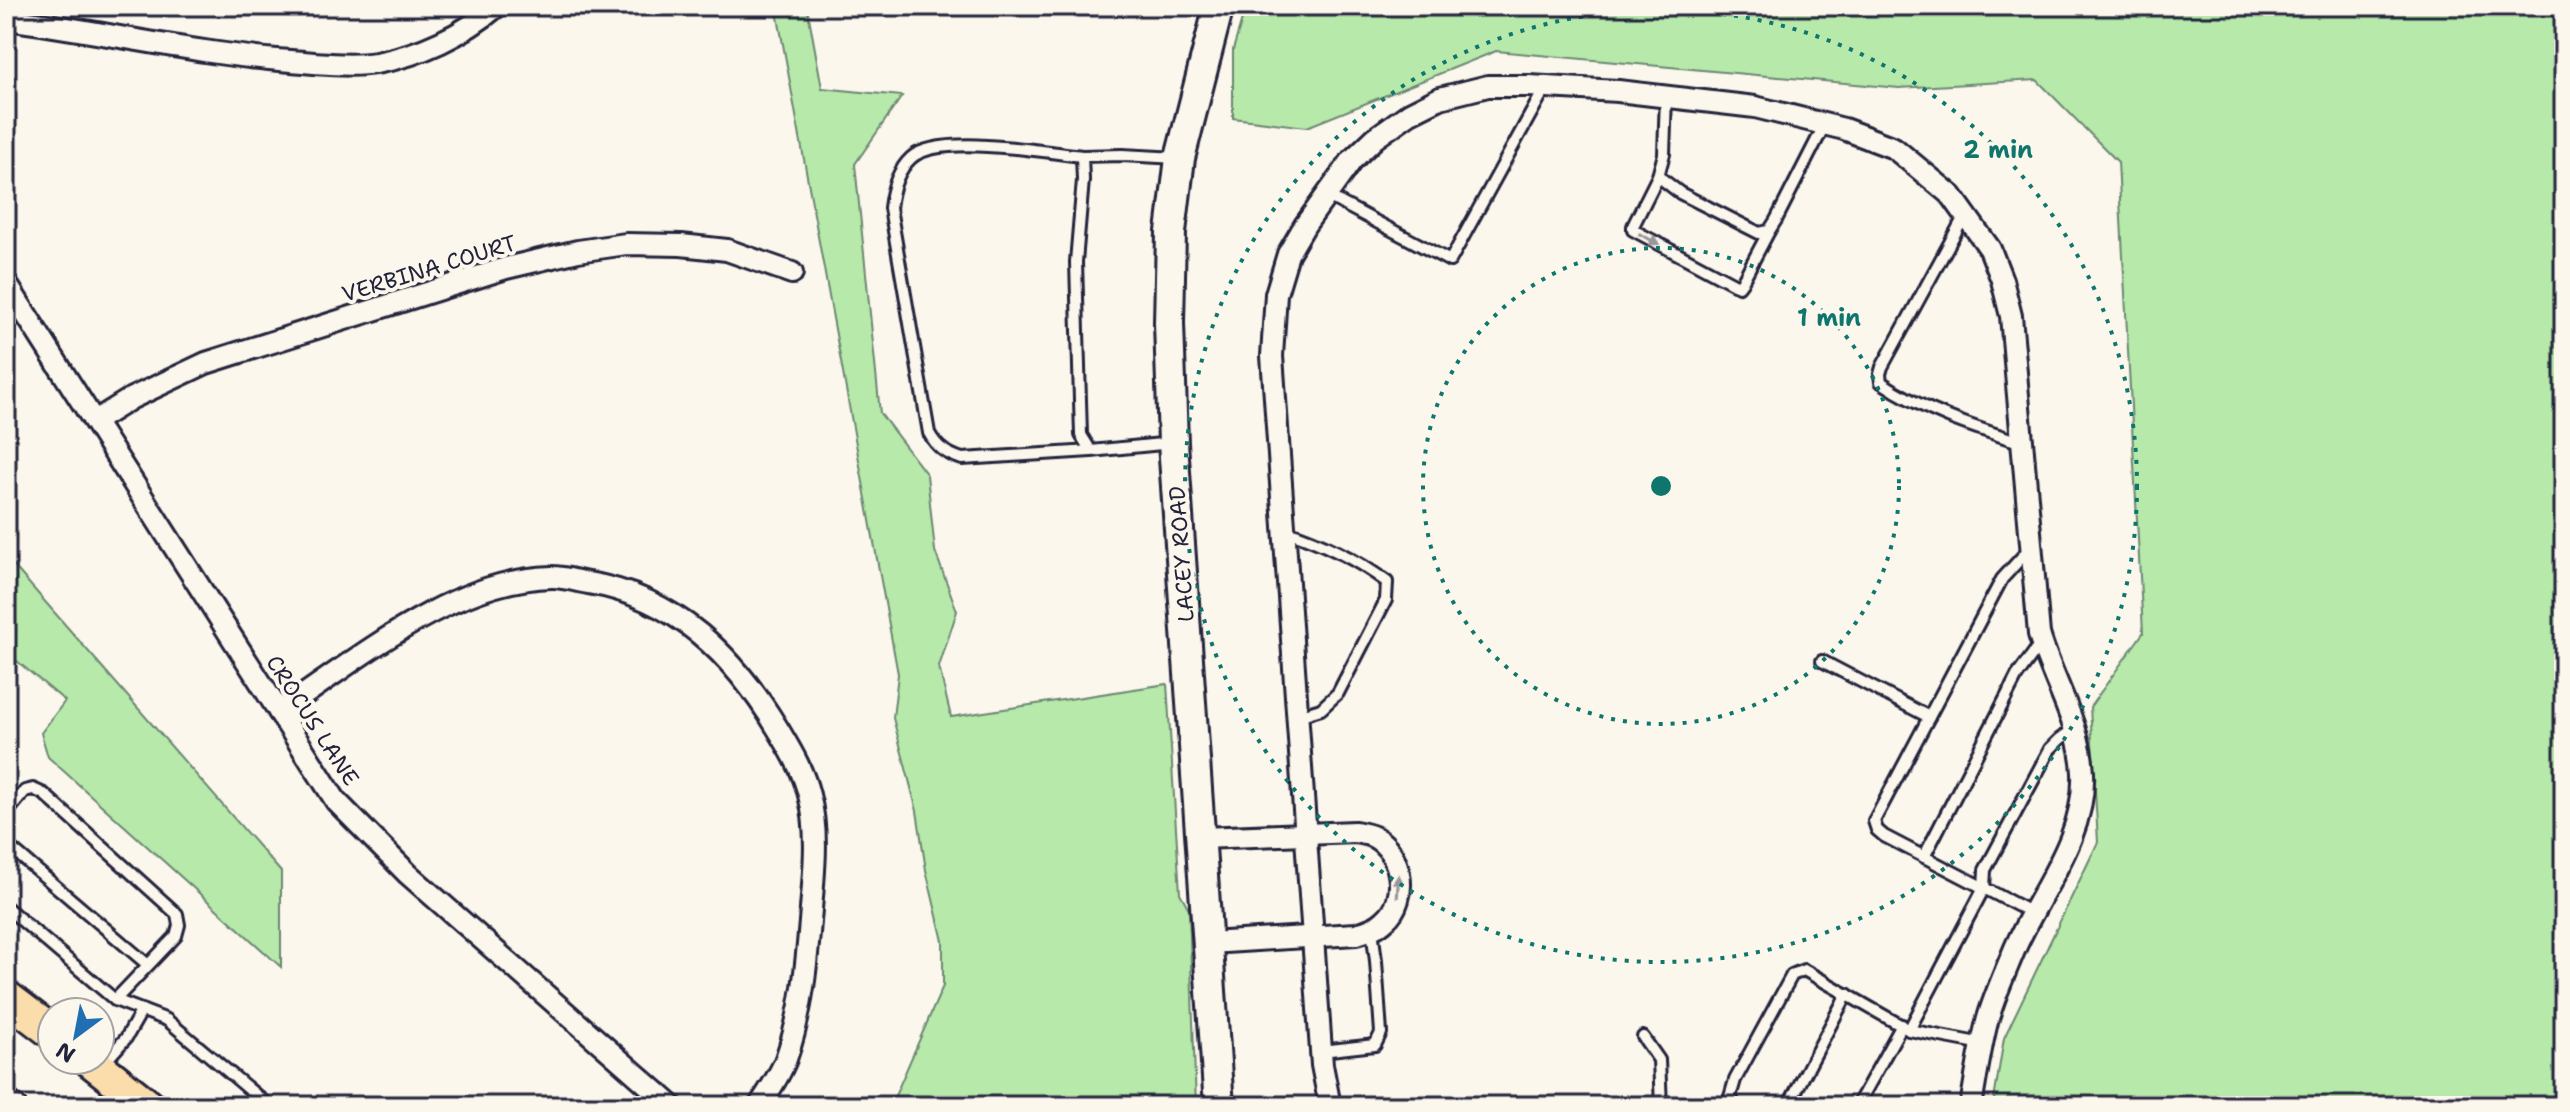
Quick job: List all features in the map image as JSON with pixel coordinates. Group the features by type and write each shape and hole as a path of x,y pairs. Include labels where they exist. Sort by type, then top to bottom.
{"main road":[{"name":"LACEY ROAD","path":"1219,6 1180,158 1171,232 1169,323 1173,443 1219,1106"},
{"path":"6,997 36,1020"},
{"path":"110,1076 148,1106"}],"street":[{"path":"6,19 257,59 326,64 374,63 415,54 451,38 497,6"},
{"path":"1330,1106 1321,1051 1272,356 1276,294 1288,254 1352,160 1375,138 1410,113 1440,98 1488,86 1666,96 1755,107 1825,124 1894,148 1952,196 1990,249 2011,316 2041,643 2074,729 2083,774 2074,830 2014,951 1988,1020 1971,1106"},
{"name":"VERBINA COURT","path":"95,421 132,398 206,363 506,268 578,251 626,244 681,245 727,250 792,273"},
{"name":"CROCUS LANE","path":"6,283 336,801 398,863 672,1106"},
{"path":"279,712 426,614 487,589 521,581 554,577 608,586 660,605 689,625 755,691 801,769 815,828 814,880 801,1003 785,1061 759,1106"},
{"path":"1201,838 1355,832 1374,837 1391,851 1398,865 1400,883 1396,907 1387,919 1372,929 1356,934 1209,943"},
{"path":"6,1099 15,1106"}],"lane":[{"path":"1326,195 1450,261 1545,87"},
{"path":"1666,96 1664,154 1658,176 1633,230 1739,286 1825,124"},
{"path":"1173,443 962,459 935,444 929,433 890,208 892,190 905,165 913,156 930,149 960,144 1082,156 1180,158"},
{"path":"1082,156 1076,316 1081,435 1091,451"},
{"path":"1658,176 1680,193 1759,233 1769,231"},
{"path":"1965,215 1882,367 1881,382 1903,397 1987,432 2023,443"},
{"path":"1284,530 1313,540 1369,569 1387,582 1386,600 1338,693 1321,709 1298,716"},
{"path":"2031,546 2002,579 1874,821 1877,830 1884,836 2032,913"},
{"path":"1924,857 2017,676 2041,643"},
{"path":"1822,661 1929,717"},
{"path":"1857,1106 1984,888 1985,870 2050,749 2074,729"},
{"path":"6,814 25,791 33,789 44,794 177,914 179,925 176,936 116,999"},
{"path":"6,844 147,964"},
{"path":"6,907 110,996"},
{"path":"1321,1051 1375,1045 1379,1039 1372,929"},
{"path":"1736,1106 1730,1097 1735,1080 1792,975 1804,970 1905,1027 1983,1044"},
{"path":"1788,1106 1847,994"},
{"path":"116,1000 167,1020 269,1106"},
{"path":"116,1046 126,1038 142,1010"},
{"path":"1643,1037 1659,1060 1661,1106"}],"green space":[{"path":"776,6 807,6 822,88 902,96 855,164 880,413 927,475 935,551 957,611 939,667 951,717 1167,684 1180,893 1189,909 1196,1106 900,1106 894,1098 943,986 943,941 926,870 917,811 893,718 898,674"},
{"path":"1246,6 2564,6 2564,1106 1993,1106 2004,1038 2098,842 2090,707 2143,633 2118,162 2037,80 1899,88 1496,51 1307,127 1233,118 1233,50"},
{"path":"6,557 281,872 281,967 48,757 41,733 65,701 6,652"}]}
